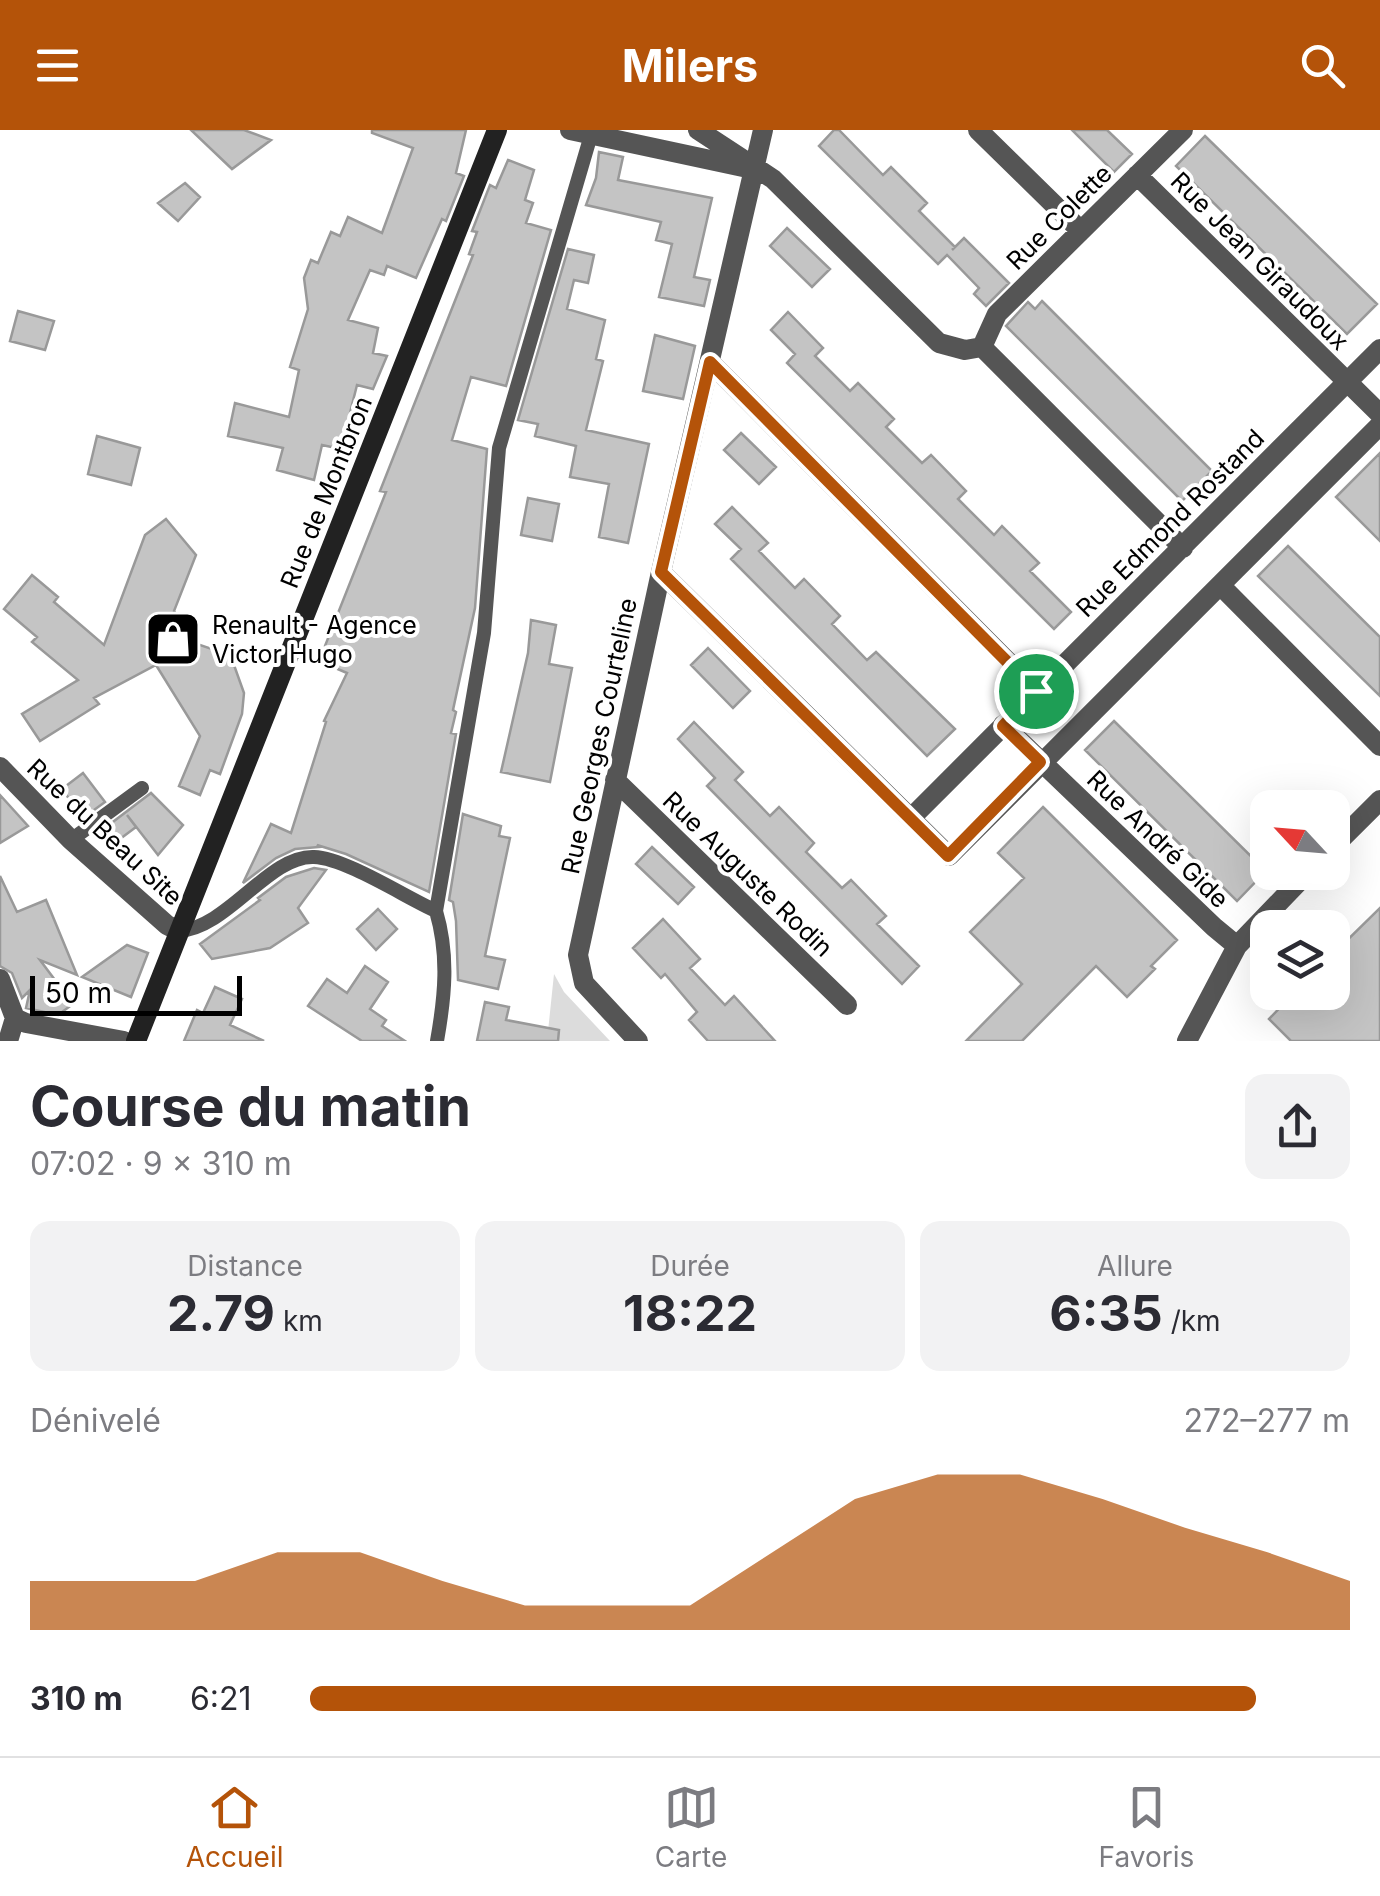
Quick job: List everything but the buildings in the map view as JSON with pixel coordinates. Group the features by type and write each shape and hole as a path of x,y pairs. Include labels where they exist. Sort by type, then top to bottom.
{"main road":[{"name":"Rue de Montbron","path":"136,1041 497,130"}],"street":[{"path":"570,130 754,170"},
{"path":"698,130 773,180 939,343 964,350 982,347 1182,548"},
{"name":"Rue Georges Courteline","path":"638,1041 584,982 578,970 578,955 763,130"},
{"path":"978,130 1082,231"},
{"name":"Rue Colette","path":"982,347 997,314 1183,130"},
{"name":"Rue Jean Giraudoux","path":"1137,175 1380,414"},
{"name":"Rue Edmond Rostand","path":"911,818 1380,349"},
{"path":"710,362 1036,691"},
{"path":"661,572 948,856 1380,425"},
{"path":"1221,586 1380,746"},
{"name":"Rue André Gide","path":"1003,726 1237,946"},
{"name":"Rue du Beau Site","path":"0,767 71,840 178,931"},
{"name":"Rue Auguste Rodin","path":"615,780 846,1005"},
{"path":"1350,830 1380,800"},
{"path":"1187,1041 1237,946 1291,890"},
{"path":"0,980 16,1018 26,1023 124,1041"},
{"path":"8,1041 16,1018"}],"lane":[{"path":"437,1041 446,968 444,937 436,911 484,632 500,448 592,135"},
{"path":"71,840 142,788"},
{"path":"178,931 198,930 269,877 298,859 314,857 334,862 436,911"}],"shaded area":[{"path":"554,974 564,992 610,1041 547,1041"}],"place":[{"name":"Renault - Agence Victor Hugo","path":"173,639"}],"route":[{"path":"710,362 955,608 1036,691 1003,726 1040,762 948,856 661,572 710,362"}]}
